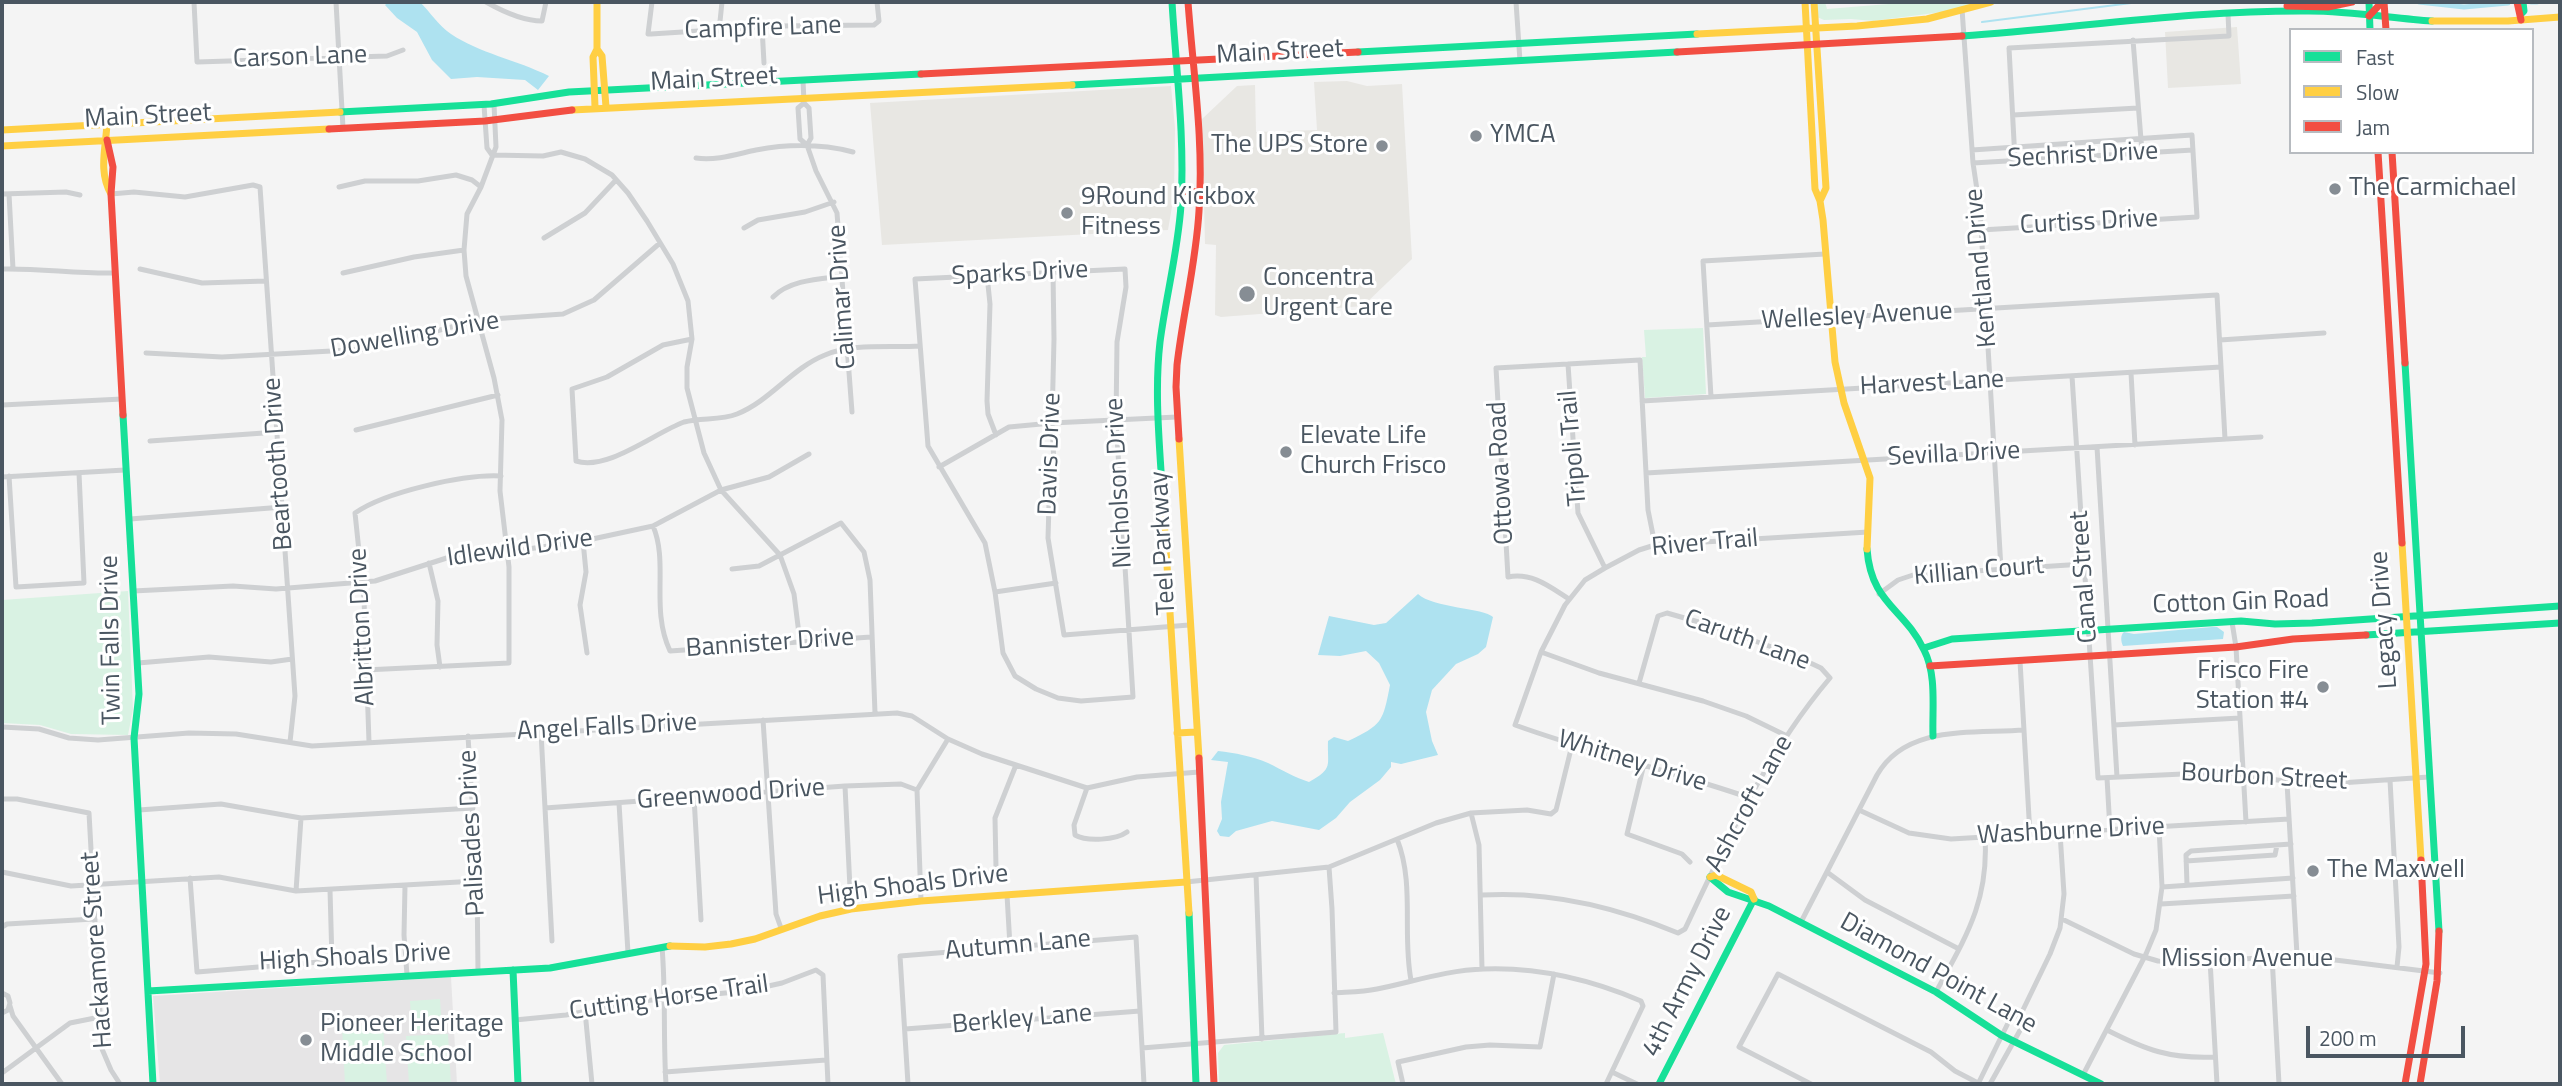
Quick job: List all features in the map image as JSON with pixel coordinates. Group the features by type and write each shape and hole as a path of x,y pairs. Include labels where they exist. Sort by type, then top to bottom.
{"main road":[{"path":"595,107 593,57 597,49 597,2"},
{"name":"Teel Parkway","path":"1172,2 1181,191 1172,280 1160,343 1158,418 1196,1084"},
{"name":"Teel Parkway","path":"1188,2 1200,192 1191,283 1177,361 1177,418 1206,880 1214,1084"},
{"path":"1805,2 1815,189 1820,201 1829,318 1841,390 1865,460 1870,485 1868,564 1879,594 1911,629 1924,648 1930,666 1934,736"},
{"path":"1814,2 1826,188 1820,201"},
{"name":"Main Street","path":"2,130 484,105 594,91 1816,29 1908,22 1991,2"},
{"path":"2259,12 2274,6 2328,7 2352,2"},
{"path":"2369,2 2370,28"},
{"path":"2370,16 2383,2"},
{"path":"2383,2 2386,28"},
{"path":"2517,2 2521,17"},
{"path":"2521,17 2524,11 2523,2"},
{"name":"Main Street","path":"2,146 495,121 595,107 804,100 1691,52 1964,35 2290,10 2440,22 2560,17"},
{"path":"1690,36 1691,52"},
{"path":"597,49 602,56 606,107"},
{"path":"1310,55 1310,73"},
{"path":"1041,68 1042,86"},
{"path":"929,75 930,93"},
{"name":"Twin Falls Drive","path":"107,123 107,140 102,150 104,184 111,194 138,663 139,702 134,738 153,1084"},
{"path":"1812,130 1823,129"},
{"name":"Legacy Drive","path":"2378,154 2426,946 2425,971 2408,1054 2405,1084"},
{"name":"Legacy Drive","path":"2392,154 2440,973 2420,1084"},
{"path":"1181,191 1200,192"},
{"path":"2383,250 2397,249"},
{"path":"1172,280 1191,283"},
{"path":"2390,363 2403,363"},
{"path":"2396,472 2410,470"},
{"path":"1165,535 1184,534"},
{"name":"Cotton Gin Road","path":"1924,648 1952,639 2252,621 2283,625 2560,606"},
{"path":"2540,607 2541,624"},
{"path":"2347,621 2348,636"},
{"path":"2312,623 2313,638"},
{"name":"Cotton Gin Road","path":"1930,666 2235,647 2288,639 2560,623"},
{"path":"1177,733 1196,732"},
{"name":"Diamond Point Lane","path":"1710,877 1716,875 1740,886 1751,892 1755,899 1936,992 2013,1042 2101,1084"},
{"name":"High Shoals Drive","path":"148,991 550,968 662,947 731,944 851,909 921,901 1186,882"},
{"name":"4th Army Drive","path":"1659,1084 1755,899"},
{"path":"513,970 518,1084"}],"street":[{"name":"Carson Lane","path":"194,2 197,62 387,56 402,50"},
{"path":"337,2 337,56 343,128"},
{"path":"486,2 516,15 542,21 546,2"},
{"name":"Campfire Lane","path":"652,2 648,34 878,24 877,2"},
{"path":"719,31 722,2"},
{"path":"1516,2 1520,61"},
{"name":"Kentland Drive","path":"1962,9 1973,163 1981,230 2001,569"},
{"path":"2015,160 2009,48 2230,36 2228,14"},
{"path":"762,27 764,63"},
{"path":"2133,40 2142,152"},
{"name":"Calimar Drive","path":"803,80 804,100 809,108 811,138 807,145"},
{"name":"Calimar Drive","path":"804,100 798,108 800,139 807,145 816,171 834,202 838,218 852,412"},
{"path":"365,670 509,663 507,552 502,522 502,420 498,395 466,276 464,250 467,214 481,187 496,147 494,104"},
{"path":"484,105 487,148 492,155"},
{"path":"2013,115 2138,108"},
{"name":"Sechrist Drive","path":"1972,150 2192,135 2193,150 1973,163"},
{"path":"696,158 707,160 759,149 807,145 831,146 853,152"},
{"name":"Curtiss Drive","path":"1981,230 2197,217 2193,150"},
{"path":"492,155 568,153 601,167 628,193 660,243 673,264 688,301 692,339 687,375 694,419 704,453 721,490 780,555 794,594 800,642"},
{"path":"339,187 365,181 418,181 456,175 472,180 481,187"},
{"path":"544,237 585,214 616,180"},
{"name":"Beartooth Drive","path":"111,194 134,192 185,197 253,185 260,187 295,712 290,741"},
{"path":"2,194 66,192 80,195"},
{"path":"9,194 13,269"},
{"path":"744,228 758,220 805,212 834,202"},
{"name":"Dowelling Drive","path":"146,353 206,357 368,349 478,320 548,316 574,310 609,289 660,243"},
{"path":"343,273 414,257 464,250"},
{"path":"1711,397 1703,261 1825,254"},
{"path":"140,269 202,283 266,281"},
{"name":"Sparks Drive","path":"920,346 915,279 1125,269"},
{"name":"Nicholson Drive","path":"995,592 1003,653 1015,677 1036,690 1058,698 1081,701 1133,697 1116,420 1117,342 1126,287 1125,269"},
{"path":"2,270 115,273"},
{"name":"Davis Drive","path":"1053,272 1054,464 1048,538 1064,635 1128,631"},
{"path":"987,275 990,304 987,401 988,414 996,435"},
{"path":"773,297 800,283 842,276"},
{"name":"Wellesley Avenue","path":"1707,325 2217,295 2220,340"},
{"path":"2225,439 2220,340 2324,333"},
{"path":"692,339 663,345 607,377 572,389 576,461 584,463 619,455 676,425 694,419 736,414 809,363 825,355 848,349 920,346 928,446 985,543 995,592 1056,583"},
{"path":"1568,364 1640,360 1648,510 1655,545"},
{"name":"Ottowa Road","path":"1568,364 1496,368 1508,577 1518,575 1535,578 1569,599"},
{"name":"Tripoli Trail","path":"1568,364 1578,513 1605,568"},
{"name":"Harvest Lane","path":"1642,401 2221,368"},
{"path":"2131,373 2135,445"},
{"name":"Canal Street","path":"2072,376 2098,778"},
{"path":"356,430 498,395"},
{"path":"2,405 122,399"},
{"path":"939,467 1009,427 1177,418"},
{"path":"150,441 278,432"},
{"name":"Sevilla Drive","path":"1646,473 2261,437"},
{"name":"Canal Street","path":"2097,447 2118,777"},
{"name":"Idlewild Drive","path":"133,591 233,586 287,588 362,582 388,579 456,555 507,552 583,541 653,526 721,490 769,477 809,454"},
{"path":"2,477 125,470"},
{"path":"9,476 16,587 84,583 79,473"},
{"name":"Albritton Drive","path":"369,742 365,615 355,513 427,486 465,478 501,476"},
{"path":"130,519 283,507"},
{"path":"732,569 759,566 841,523 846,526 864,552 870,580 875,713"},
{"name":"Bannister Drive","path":"653,526 660,557 659,615 670,651 871,637"},
{"name":"River Trail","path":"1515,725 1553,625 1585,580 1605,568 1639,550 1655,545 1868,531"},
{"path":"583,541 586,572 580,605 587,653"},
{"path":"429,563 438,601 437,645 440,667"},
{"name":"Killian Court","path":"1879,594 1893,583 1913,575 2084,564"},
{"name":"Caruth Lane","path":"1639,683 1660,614 1667,613 1789,653 1821,668 1830,678"},
{"path":"2232,622 2246,822"},
{"path":"1128,631 1189,625"},
{"path":"1541,652 1599,673 1746,716 1785,735"},
{"path":"138,663 209,657 271,662 292,659"},
{"path":"2020,661 2030,835"},
{"name":"Ashcroft Lane","path":"1482,895 1550,897 1641,918 1678,933 1685,929 1750,798 1785,735 1830,678"},
{"name":"Angel Falls Drive","path":"2,727 39,729 69,738 99,740 215,733 257,735 312,746 897,713 912,716 948,739 1087,788"},
{"path":"2114,725 2240,718"},
{"path":"763,720 776,914 781,928"},
{"name":"Whitney Drive","path":"1515,725 1572,745 1644,764 1750,798"},
{"path":"1801,922 1880,769 1893,754 1909,743 1934,736 2024,730"},
{"path":"541,732 552,941"},
{"name":"Palisades Drive","path":"468,736 477,881 478,972"},
{"path":"921,901 917,790 948,739"},
{"name":"High Shoals Drive","path":"1186,882 1329,867 1436,823 1471,814 1527,810 1551,814 1556,810 1572,745"},
{"path":"1644,764 1627,834 1682,854 1690,862"},
{"path":"1003,876 996,868 995,818 1016,765"},
{"name":"Bourbon Street","path":"2098,778 2217,771 2310,785 2429,777"},
{"path":"1127,832 1121,837 1083,838 1075,835 1074,825 1087,788 1137,777 1199,772"},
{"path":"2107,778 2110,830"},
{"path":"2390,780 2399,947 2397,967"},
{"path":"2287,783 2297,956"},
{"name":"Greenwood Drive","path":"545,808 845,786 901,784 917,790"},
{"path":"845,786 851,909"},
{"path":"694,797 701,920"},
{"name":"Hackamore Street","path":"2,799 17,799 89,813 102,1049 120,1084"},
{"path":"619,803 628,953"},
{"path":"139,810 221,804 301,818 472,808"},
{"name":"Washburne Drive","path":"1859,810 1893,827 1926,837 1951,839 2289,819"},
{"path":"1471,814 1479,845 1482,969"},
{"path":"296,891 301,818"},
{"path":"2083,1075 2156,930 2162,887 2159,827"},
{"path":"1990,1084 2023,1025 2021,1014 2050,954 2062,919 2064,894 2060,833"},
{"path":"1936,992 1974,918 1982,894 1986,868 1985,837"},
{"path":"1397,839 1405,864 1411,980"},
{"path":"2187,885 2186,855 2191,850 2291,844"},
{"path":"2186,861 2275,855 2277,845"},
{"path":"1142,1048 1336,1032 1329,867"},
{"path":"2,872 71,886 225,877 296,891 477,881"},
{"path":"1827,872 1865,900 1959,948"},
{"path":"1256,875 1262,1039"},
{"path":"190,878 197,972 332,961 330,890"},
{"path":"2162,887 2293,878"},
{"path":"405,886 404,935 407,975"},
{"path":"1007,895 1010,946"},
{"path":"2161,904 2294,896"},
{"path":"2,927 7,924 94,919"},
{"name":"Mission Avenue","path":"2062,919 2144,958 2172,962 2297,956 2440,973"},
{"name":"Autumn Lane","path":"905,1029 900,956 1010,946 1136,937 1140,1011"},
{"path":"662,947 666,998 666,1084"},
{"path":"2272,956 2279,1084"},
{"path":"2210,960 2217,1084"},
{"path":"1334,993 1375,989 1411,980 1482,969 1554,974 1611,988 1642,1000 1643,1006 1606,1084"},
{"name":"Cutting Horse Trail","path":"515,1020 666,998 746,991 782,983 813,971 821,972 827,1060"},
{"path":"1403,1084 1398,1062 1466,1047 1540,1047 1554,974"},
{"path":"1811,1084 1739,1047 1778,974 1931,1052 1955,1071 1979,1084 2010,1019 2021,1014"},
{"path":"2,993 8,996 13,1016 62,1084"},
{"path":"10,1006 3,1012 13,1016"},
{"path":"585,1011 592,1084"},
{"path":"1140,1011 1144,1084"},
{"name":"Berkley Lane","path":"905,1029 1140,1011"},
{"path":"2,1073 70,1023 100,1017"},
{"path":"905,1029 908,1084"},
{"path":"2106,1030 2156,1052 2182,1057 2215,1056"},
{"path":"665,1072 827,1060 828,1084"},
{"path":"1612,1072 1637,1084"}],"shaded area":[{"path":"2237,27 2241,84 2168,88 2165,32"},
{"path":"1347,81 1367,86 1402,84 1412,259 1363,306 1221,317 1215,315 1216,245 1205,244 1202,119 1237,86 1255,85 1256,132 1317,130 1314,82"},
{"path":"1171,86 1175,128 1174,195 1168,230 882,245 870,103"},
{"name":"Pioneer Heritage Middle School","path":"451,977 457,1084 160,1084 153,996"}],"green space":[{"path":"1816,2 1825,2 1827,9 1913,2 1983,2 1950,11 1873,21 1824,20 1817,17"},
{"path":"1703,328 1706,394 1645,398 1642,357 1646,357 1644,330"},
{"path":"128,591 133,709 128,735 71,734 40,725 2,723 2,600"},
{"path":"440,999 442,1028 412,1030 410,1001"},
{"path":"383,1025 387,1084 345,1084 342,1027"},
{"path":"1345,1033 1345,1038 1383,1033 1396,1084 1219,1084 1218,1053 1224,1045"},
{"path":"448,1034 451,1084 409,1084 406,1036"}],"water":[{"path":"388,2 420,2 442,27 462,41 549,76 538,90 525,80 477,77 451,79 432,60 417,32 397,18 385,5"},
{"path":"1418,594 1425,599 1493,617 1486,647 1478,654 1456,664 1432,690 1426,712 1438,755 1401,764 1391,762 1391,767 1380,780 1319,830 1272,821 1236,831 1229,837 1220,836 1217,831 1222,819 1221,802 1228,762 1211,760 1218,751 1256,758 1309,782 1322,773 1328,766 1328,741 1334,737 1348,741 1374,726 1383,715 1390,685 1379,663 1366,651 1340,656 1318,655 1329,616 1374,625 1386,623"},
{"path":"2217,627 2224,632 2223,639 2123,646 2121,641 2124,632 2134,634"}],"waterway":[{"path":"1982,22 2139,2"},
{"path":"2419,2 2464,7 2508,3"},
{"path":"2531,2 2537,2"}],"traffic: fast":[{"path":"1163,502 1158,422 1158,362 1177,239 1182,180 1172,2"},
{"path":"2369,2 2370,28"},
{"path":"2521,14 2524,11 2523,2"},
{"path":"1962,36 2179,16 2266,11 2340,12 2432,21"},
{"path":"1358,52 1697,34"},
{"path":"1072,85 1677,52"},
{"path":"340,112 491,104 569,92 921,74"},
{"path":"2405,363 2439,931"},
{"path":"123,415 139,694 134,738 153,1084"},
{"path":"1867,549 1875,582 1916,636 1928,660 1933,692 1933,736"},
{"path":"1924,648 1952,639 2241,621 2312,623 2560,606"},
{"path":"2366,635 2560,623"},
{"path":"1710,877 1728,892 1769,906 1936,992 2001,1035 2101,1084"},
{"path":"1659,1084 1754,899"},
{"path":"1189,913 1196,1084"},
{"path":"148,991 550,968 670,946"},
{"path":"513,970 518,1084"}],"traffic: slow":[{"path":"595,107 593,57 597,49 597,2"},
{"path":"1805,2 1815,189 1823,220 1835,362 1844,403 1870,478 1867,549"},
{"path":"1814,2 1826,188 1820,201"},
{"path":"1697,34 1857,26 1927,19 1991,2"},
{"path":"2432,21 2508,21 2560,17"},
{"path":"597,49 602,56 606,107"},
{"path":"572,110 1072,85"},
{"path":"2,130 340,112"},
{"path":"107,123 104,168 111,194"},
{"path":"2,146 329,129"},
{"path":"1179,439 1199,758"},
{"path":"1163,502 1189,913"},
{"path":"2402,543 2421,860"},
{"path":"1177,733 1196,732"},
{"path":"1710,877 1716,875 1751,892 1754,899"},
{"path":"670,946 705,947 731,944 851,909 921,901 1186,882"}],"traffic: jam":[{"path":"1179,439 1177,365 1195,250 1200,185 1199,132 1188,2"},
{"path":"2287,6 2328,7 2352,2"},
{"path":"2369,16 2382,2"},
{"path":"2384,2 2386,28"},
{"path":"2517,2 2521,20"},
{"path":"1677,52 1962,36"},
{"path":"921,74 1358,52"},
{"path":"329,129 485,121 572,110"},
{"path":"107,140 113,167 111,194 123,415"},
{"path":"2378,154 2402,543"},
{"path":"2392,154 2405,363"},
{"path":"1181,191 1200,192"},
{"path":"1930,666 2236,647 2293,639 2366,635"},
{"path":"1199,758 1214,1084"},
{"path":"2405,1084 2426,964 2421,860"},
{"path":"2420,1084 2437,981 2439,931"}],"place":[{"name":"YMCA","path":"1476,136"},
{"name":"The UPS Store","path":"1382,146"},
{"name":"The Carmichael","path":"2335,189"},
{"name":"9Round Kickbox Fitness","path":"1067,213"},
{"name":"Concentra Urgent Care","path":"1247,294"},
{"name":"Elevate Life Church Frisco","path":"1286,452"},
{"name":"Frisco Fire Station #4","path":"2323,687"},
{"name":"The Maxwell","path":"2313,871"},
{"name":"Pioneer Heritage Middle School","path":"306,1040"}]}
